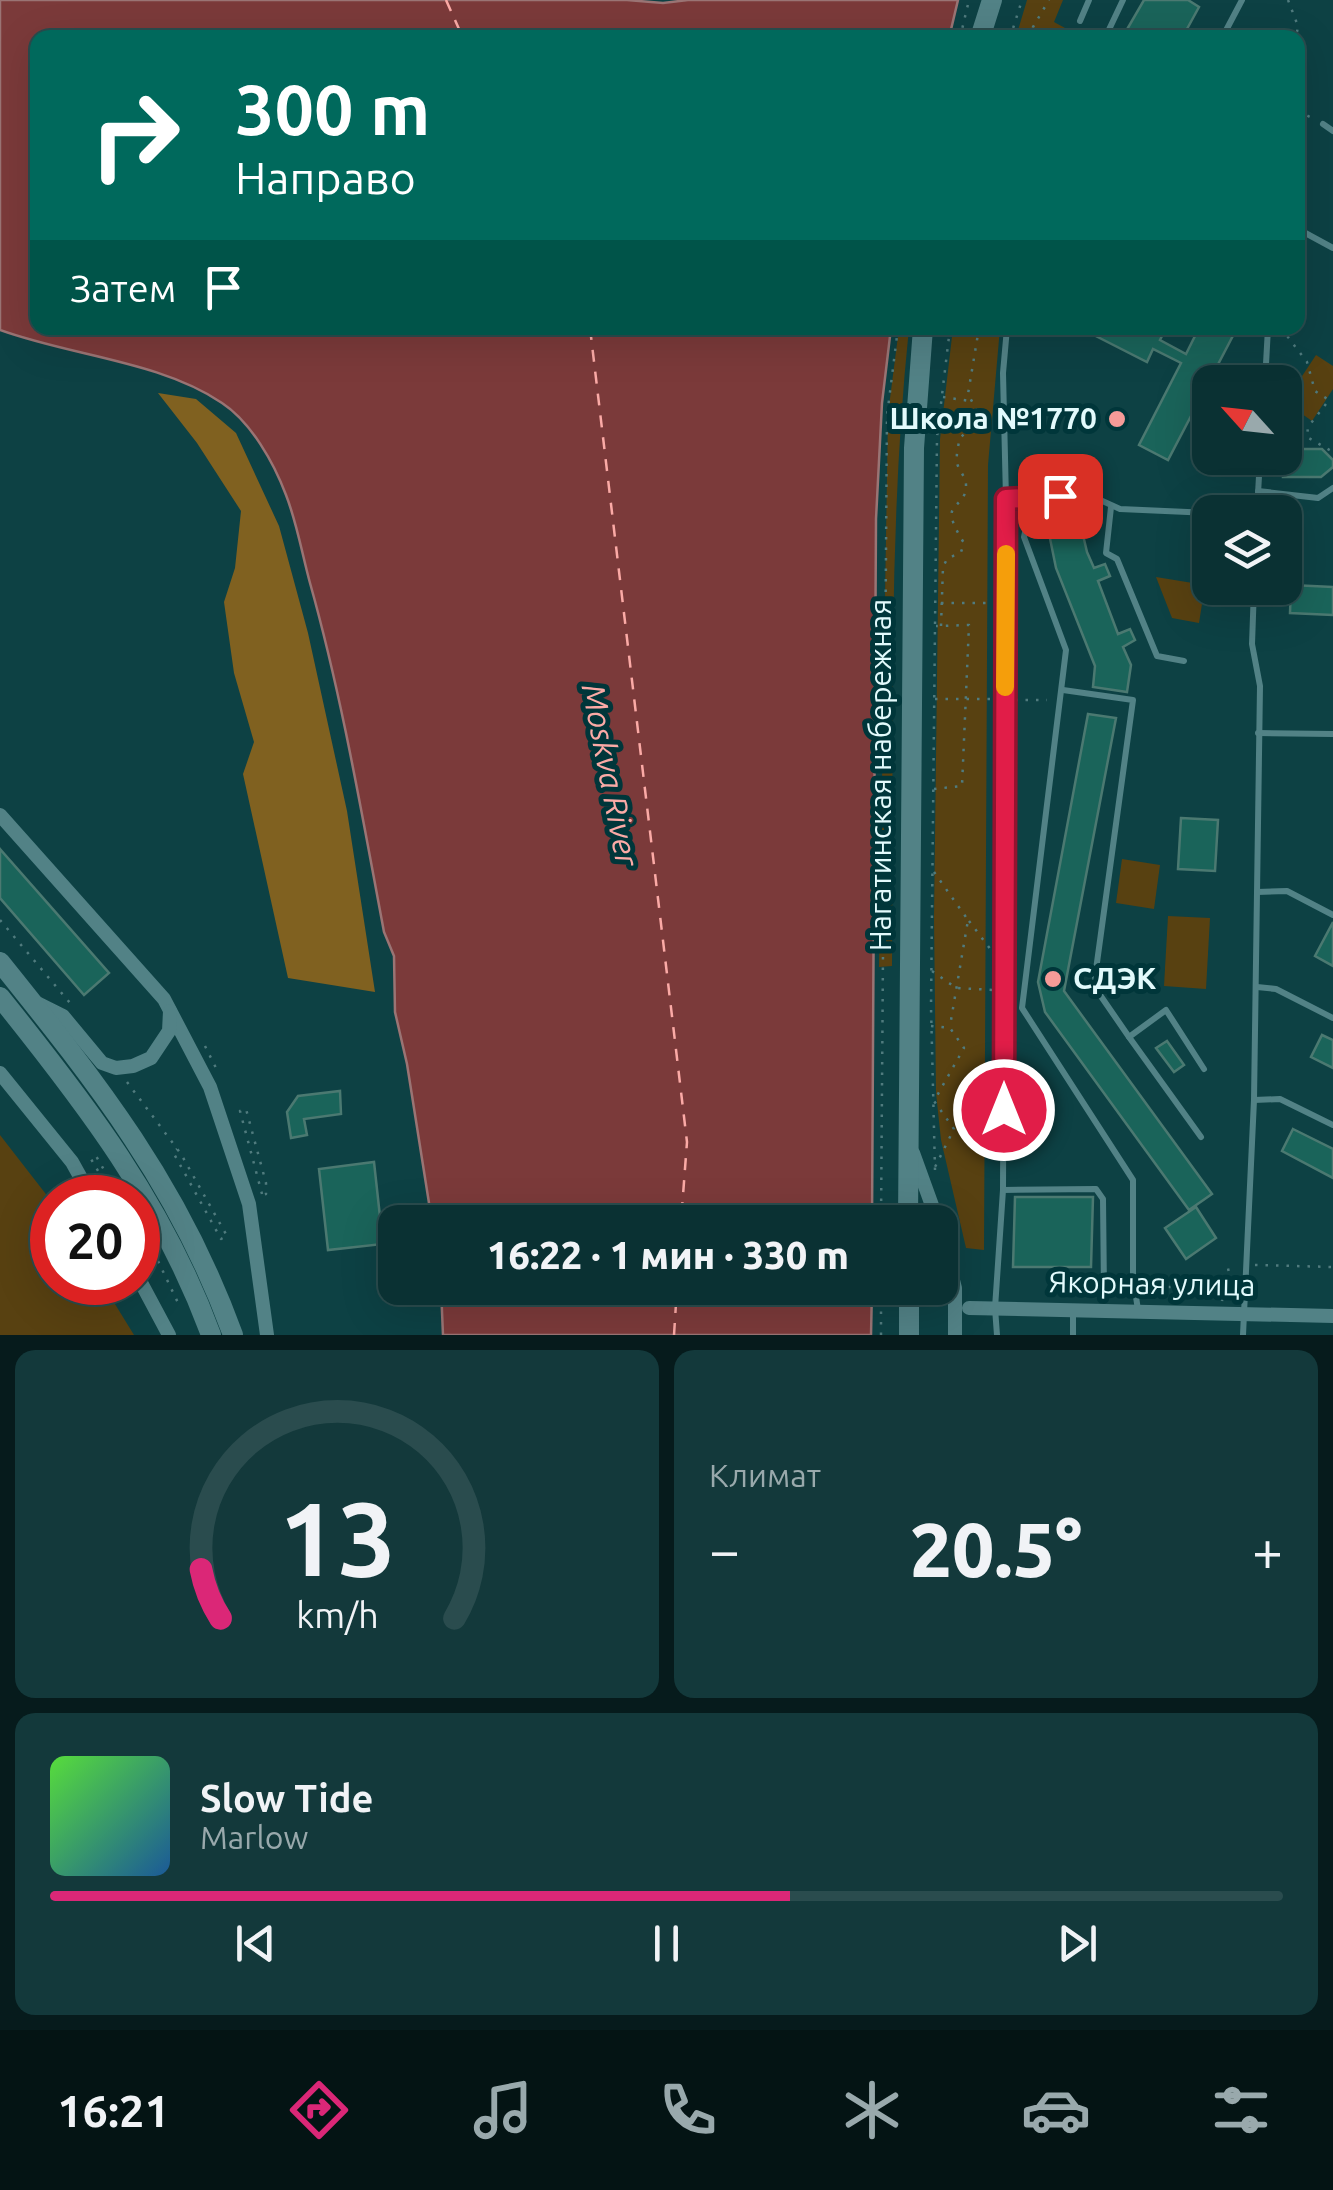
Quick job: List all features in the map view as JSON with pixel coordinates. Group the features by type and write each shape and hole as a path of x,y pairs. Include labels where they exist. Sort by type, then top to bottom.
{"street":[{"path":"983,30 992,0"},
{"name":"Нагатинская набережная","path":"908,1205 914,448 922,335"},
{"path":"0,815 164,999 210,1087 249,1204 268,1335"},
{"path":"0,962 106,1095 161,1178 206,1264 233,1335"},
{"path":"0,996 125,1161 172,1244 211,1335"},
{"path":"30,1000 64,1016 102,1063 116,1068 151,1058 169,1031 170,1010"},
{"path":"0,1074 79,1175"},
{"path":"908,1141 934,1205"},
{"path":"919,1205 934,1205"},
{"path":"957,1335 969,1308 958,1293"},
{"path":"154,1305 170,1335"},
{"path":"908,1305 909,1335"},
{"path":"955,1305 957,1335"},
{"name":"Якорная улица","path":"969,1308 1333,1316"}],"lane":[{"path":"1080,21 1089,0"},
{"path":"1109,30 1124,0"},
{"path":"1226,30 1242,0"},
{"path":"1322,124 1333,131"},
{"path":"1305,232 1333,248"},
{"path":"997,1335 995,1308 1003,1190 1004,373 1007,335"},
{"path":"1266,365 1268,335"},
{"path":"1259,475 1258,492 1318,498 1333,488"},
{"path":"1006,499 1088,494 1111,507 1192,512"},
{"path":"1032,498 1024,537 1066,650 1022,1008 1133,1180 1138,1310"},
{"path":"1111,507 1106,552 1116,559 1157,656 1184,661"},
{"path":"1243,1335 1257,988 1260,686 1252,644 1253,605"},
{"path":"1063,695 1133,700 1095,977 1098,992 1201,1137"},
{"path":"1258,732 1333,734"},
{"path":"1257,892 1287,892 1333,915"},
{"path":"1257,988 1276,989 1333,1018"},
{"path":"1129,1037 1166,1010 1204,1069"},
{"path":"0,1084 14,1091"},
{"path":"1254,1100 1280,1098 1333,1125"},
{"path":"1003,1190 1096,1189 1102,1199 1104,1292"},
{"path":"1073,1335 1074,1309"}],"path":[{"path":"962,30 969,0"},
{"path":"1013,30 1022,0"},
{"path":"1033,30 1049,0"},
{"path":"1288,0 1297,30"},
{"path":"1305,114 1322,124"},
{"path":"881,1205 886,416 897,335"},
{"path":"934,1101 954,1129 935,1169 931,970 937,437 949,335"},
{"path":"942,626 943,567 947,558 961,552 964,542 952,524 951,511 964,495 966,484 957,453 963,432 976,422 969,387 978,335"},
{"path":"1287,335 1307,362 1316,391 1329,400 1308,427 1308,437 1333,452"},
{"path":"942,396 970,402"},
{"path":"935,603 1006,603"},
{"path":"932,789 962,786 968,700 969,625 935,626"},
{"path":"1005,700 1063,695"},
{"path":"934,699 992,699"},
{"path":"932,868 1004,967"},
{"path":"0,920 69,1002"},
{"path":"934,1101 964,1048 950,1028 968,920"},
{"path":"931,970 956,988 1004,990"},
{"path":"932,1026 950,1028"},
{"path":"121,1075 177,1149 227,1236 221,1240 172,1152 177,1149"},
{"path":"246,1109 266,1183 266,1194 262,1193 240,1111 246,1109"},
{"path":"100,1175 91,1159 96,1156 107,1175"},
{"path":"160,1264 184,1314"},
{"path":"1222,1312 1227,1270 1246,1265 1333,1268"},
{"path":"1135,1289 1194,1286 1224,1278"},
{"path":"881,1305 881,1335"}],"shaded area":[{"path":"1027,0 1063,0 1054,22 1069,30 1018,30"},
{"path":"898,335 908,335 894,566 892,966 879,967 888,414"},
{"path":"952,335 999,335 988,465 984,1250 966,1248 941,1140 936,1093 934,918 940,439"},
{"path":"1316,355 1333,366 1333,389 1312,421 1302,414 1302,376"},
{"path":"158,393 196,399 236,433 279,526 308,633 347,811 375,992 288,978 243,774 254,742 234,673 224,602 235,568 241,511 197,443"},
{"path":"1156,577 1192,583 1192,605 1202,605 1199,623 1172,618"},
{"path":"1122,859 1160,865 1154,909 1116,903"},
{"path":"1168,916 1210,918 1206,989 1164,986"},
{"path":"0,1135 31,1175 30,1305 116,1305 134,1335 0,1335"}],"water":[{"name":"Moskva River","path":"0,0 958,0 951,30 30,30 30,335 890,335 876,519 872,1205 429,1205 395,1012 394,956 384,932 332,669 293,516 275,470 243,421 198,389 143,368 0,330"},
{"path":"442,1305 872,1305 871,1335 443,1335"}],"building":[{"path":"1144,0 1188,0 1199,7 1186,30 1127,30"},
{"path":"1094,335 1162,335 1160,340 1186,354 1196,335 1233,335 1218,365 1192,365 1192,414 1168,460 1139,445 1181,363 1153,349 1147,362"},
{"path":"1302,449 1322,449 1333,460 1333,467 1321,477 1283,477 1302,475"},
{"path":"1068,504 1079,505 1081,523 1092,521 1094,532 1083,535 1087,552 1094,568 1105,564 1110,576 1098,581 1118,634 1130,629 1135,640 1123,647 1131,665 1127,692 1093,687 1095,666 1056,568 1045,514"},
{"path":"1302,586 1333,587 1333,615 1290,613 1290,605 1302,605"},
{"path":"1088,714 1116,718 1064,991 1212,1194 1189,1210 1045,1012 1038,982"},
{"path":"1181,818 1218,820 1215,871 1178,869"},
{"path":"0,849 109,973 84,995 0,898"},
{"path":"1333,922 1333,966 1315,956"},
{"path":"1322,1035 1333,1040 1333,1068 1311,1057"},
{"path":"1167,1041 1184,1065 1174,1072 1156,1048"},
{"path":"340,1091 341,1114 304,1119 307,1135 291,1138 287,1112 298,1096"},
{"path":"1293,1129 1333,1149 1333,1178 1282,1151"},
{"path":"374,1162 378,1245 328,1250 319,1169"},
{"path":"1015,1197 1093,1197 1091,1267 1013,1267"},
{"path":"1196,1207 1216,1238 1186,1259 1165,1228"}],"ferry route":[{"path":"446,0 459,30"},
{"path":"591,335 687,1142 682,1205"},
{"path":"674,1335 676,1305"}],"slow traffic":[{"path":"1005,687 1006,554"}],"place":[{"name":"Школа №1770","path":"1117,419"},
{"name":"СДЭК","path":"1053,979"}],"route":[{"path":"1004,1110 1006,499 1060,496"}]}
